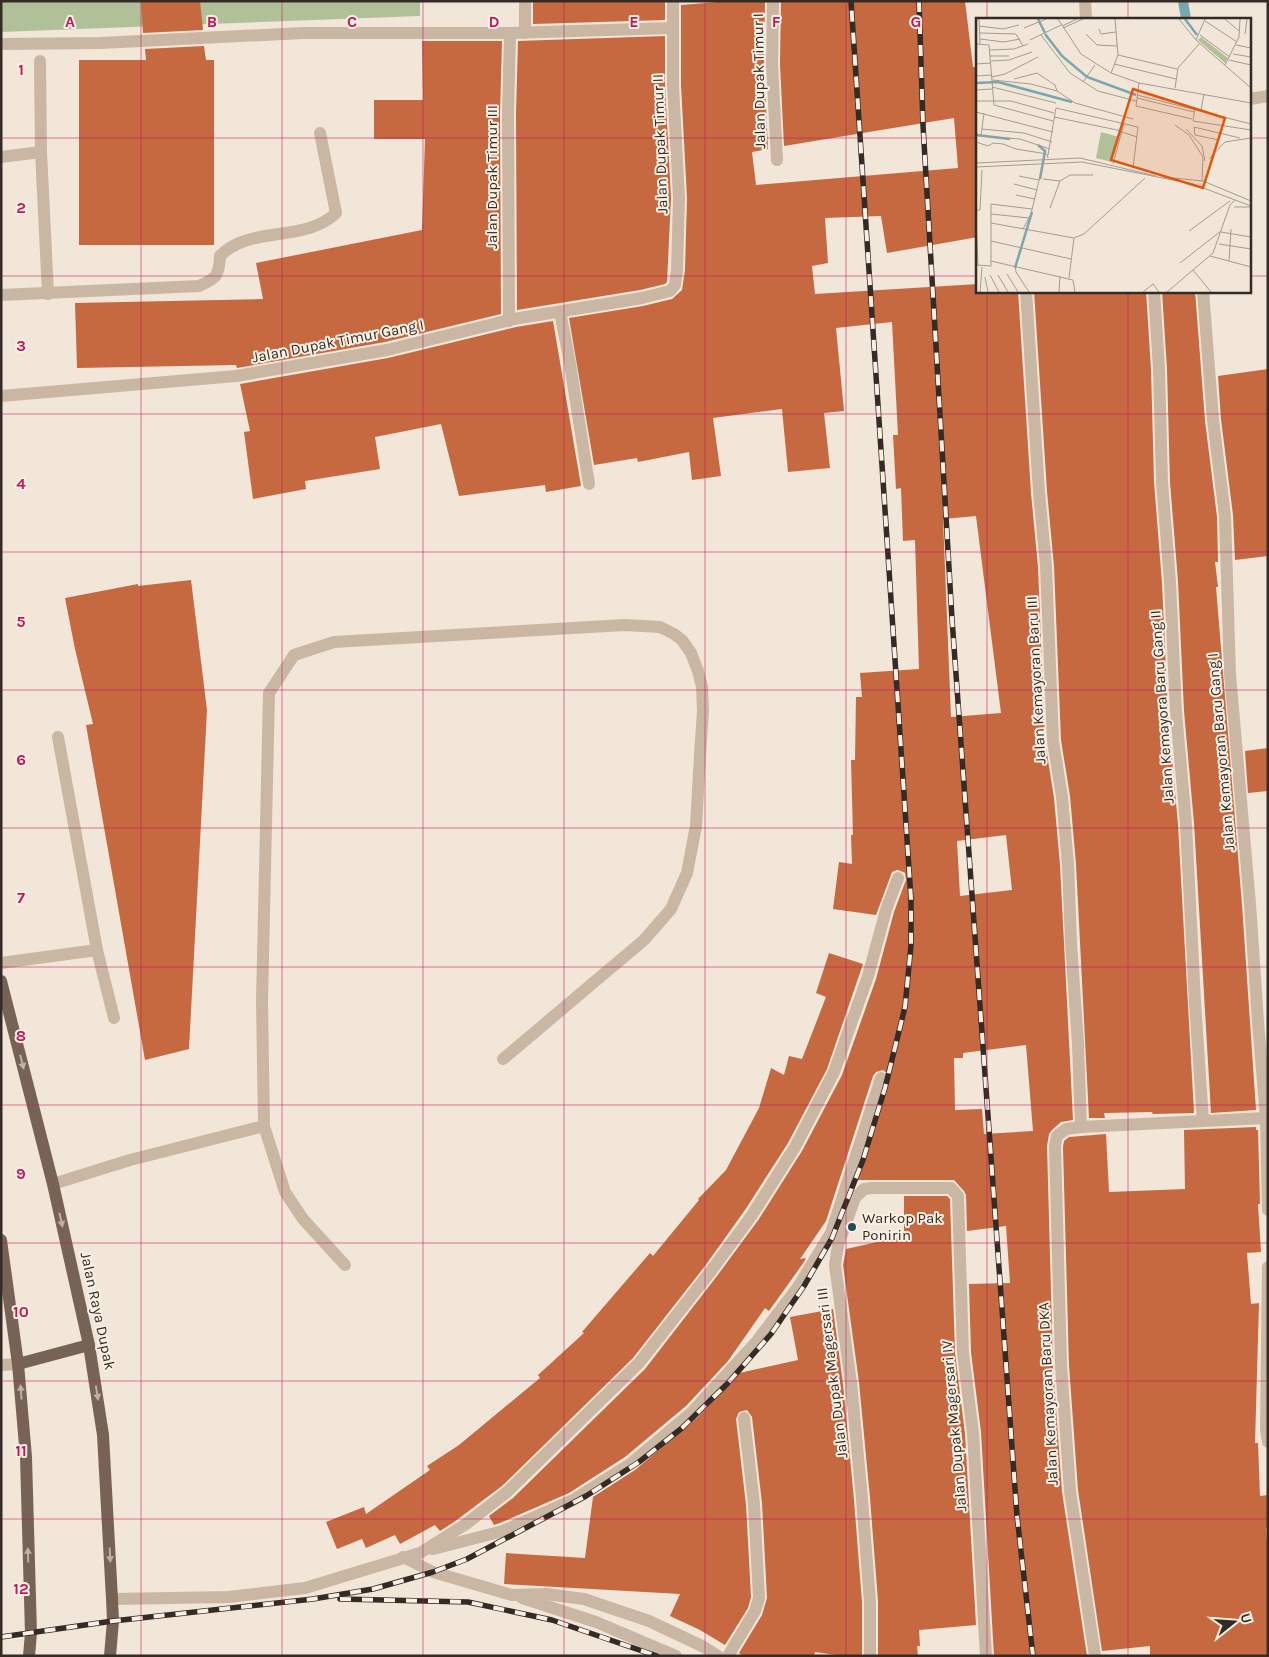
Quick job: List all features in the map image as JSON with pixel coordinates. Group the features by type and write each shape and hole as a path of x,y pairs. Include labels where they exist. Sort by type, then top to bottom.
{"main road":[{"name":"Jalan Raya Dupak","path":"1,981 53,1184 89,1345 104,1436 113,1621 110,1656"},
{"path":"1,1240 18,1364 26,1457 31,1633 29,1656"},
{"path":"18,1364 89,1345"}],"street":[{"path":"525,1 525,33"},
{"name":"Jalan Dupak Timur II","path":"673,1 674,85 679,198 675,285"},
{"name":"Jalan Dupak Timur I","path":"774,1 772,64 777,160"},
{"path":"1085,1 1086,18"},
{"path":"1,44 83,43 303,33 525,33 674,28"},
{"name":"Jalan Dupak Timur III","path":"509,321 508,114 510,33"},
{"path":"40,61 41,152 48,294"},
{"path":"1252,98 1268,96"},
{"path":"1,295 199,286 212,280 219,273 220,256 229,247 244,241 316,227 327,221 336,212 320,133"},
{"path":"1,157 41,152"},
{"name":"Jalan Dupak Timur Gang I","path":"1,396 236,376 387,350 509,321 642,298 670,291 675,285"},
{"name":"Jalan Kemayoran Baru III","path":"1026,292 1039,492 1046,566 1053,741 1062,797 1068,864 1081,1127"},
{"name":"Jalan Kemayora Baru Gang II","path":"1154,292 1159,369 1162,482 1170,582 1176,712 1186,824 1203,1121"},
{"name":"Jalan Kemayoran Baru Gang I","path":"1203,292 1213,420 1225,516 1230,674 1266,1118 1268,1210"},
{"path":"560,312 589,484"},
{"path":"346,1265 303,1219 285,1192 264,1126 262,1001 269,693 294,655 334,642 626,625 660,627 682,640 692,653 702,687 696,826 687,873 672,909 644,940 503,1059"},
{"path":"58,737 97,950 114,1018"},
{"path":"420,1552 466,1524 507,1492 639,1363 752,1215 795,1147 834,1072 868,976 886,910 898,878"},
{"path":"1,963 97,950"},
{"path":"112,1599 229,1597 305,1588 420,1552 503,1531 573,1500 630,1464 692,1412 763,1333 798,1287 831,1233 881,1078"},
{"path":"1081,1127 1132,1123 1266,1118"},
{"path":"53,1184 130,1160 264,1126"},
{"name":"Jalan Kemayoran Baru DKA","path":"1081,1127 1062,1131 1057,1136 1055,1146 1061,1365 1070,1491 1095,1656"},
{"name":"Jalan Dupak Magersari III","path":"870,1656 870,1593 851,1383 835,1265 838,1245 855,1198 864,1189 951,1188 957,1193"},
{"name":"Jalan Dupak Magersari IV","path":"957,1193 962,1353 974,1433 986,1656"},
{"path":"1268,1267 1266,1429 1268,1442"},
{"path":"1,1366 18,1364"},
{"path":"728,1656 755,1610 758,1598 754,1504 744,1418"},
{"path":"403,1557 433,1572 596,1622 676,1656"},
{"path":"512,1595 546,1594 584,1599 649,1621 704,1647 718,1656"}],"green space":[{"path":"1,1 420,1 420,16 1,32"}],"building":[{"path":"141,1 200,1 203,30 143,33"},
{"path":"533,1 665,1 665,20 533,24"},
{"path":"730,1 765,1 764,64 768,149 752,152 756,185 958,168 954,118 784,146 780,64 781,1 965,1 973,67 976,67 976,237 887,253 881,216 825,218 828,263 812,266 815,294 976,284 976,292 1018,292 1031,493 1038,567 1045,741 1054,798 1060,865 1073,1120 1061,1122 1052,1130 1049,1134 1047,1146 1053,1366 1062,1492 1087,1656 994,1656 981,1432 971,1352 969,1284 1010,1283 1006,1226 967,1231 966,1195 954,1180 856,1180 889,1080 887,1073 883,1070 876,1072 873,1076 826,1221 800,1259 806,1258 804,1262 769,1311 765,1308 728,1361 686,1406 625,1457 569,1493 500,1523 494,1525 489,1516 513,1498 645,1369 759,1219 802,1151 842,1075 876,979 894,912 906,880 905,873 897,870 892,872 876,915 833,909 839,862 852,864 851,760 855,760 856,697 862,697 860,673 919,669 915,540 903,541 901,488 896,489 893,435 898,435 892,322 836,328 844,411 824,413 830,468 788,472 782,409 713,418 721,476 692,480 689,452 638,462 637,458 594,465 569,318 643,306 672,299 682,290 685,270 687,198 681,85 681,5","holes":["976,516 1001,713 951,717 943,519","1006,835 1012,890 960,896 957,841","1026,1045 1033,1131 984,1134 982,1109 955,1110 954,1058 963,1058 963,1053"]},
{"path":"665,36 665,85 671,198 667,282 640,290 517,310 516,114 518,41"},
{"path":"422,41 502,41 500,114 501,314 385,342 237,368 236,365 77,368 75,303 263,299 256,263 422,230 425,139 374,139 374,100 423,100"},
{"path":"204,46 206,60 214,60 214,245 79,245 79,60 146,60 145,49"},
{"path":"1034,292 1146,292 1151,369 1154,482 1162,583 1168,713 1178,825 1194,1113 1104,1113 1105,1118 1089,1118 1076,864 1070,796 1061,740 1054,566 1047,491"},
{"path":"1162,292 1195,292 1205,421 1217,517 1218,562 1215,562 1218,587 1216,587 1242,905 1256,1110 1211,1113 1194,823 1184,711 1178,581 1170,482 1167,369"},
{"path":"553,321 581,486 546,492 545,485 459,496 441,424 375,437 380,469 305,481 306,489 253,499 244,432 250,431 240,384 388,358 516,327"},
{"path":"1268,369 1268,556 1235,560 1233,515 1221,419 1218,376"},
{"path":"191,580 207,710 189,1049 145,1060 86,725 93,724 65,598 138,584 138,586"},
{"path":"1268,748 1268,791 1248,793 1245,751"},
{"path":"829,953 863,964 827,1069 788,1143 745,1210 705,1266 633,1358 502,1486 454,1522 440,1531 435,1525 400,1544 395,1535 366,1548 362,1539 337,1549 326,1522 364,1507 366,1514 430,1470 427,1466 459,1445 540,1378 538,1375 584,1333 582,1332 650,1253 653,1256 698,1199 726,1170 759,1108 771,1068 784,1075 789,1056 802,1059 826,997 816,993"},
{"path":"1256,1127 1256,1130 1258,1130 1260,1204 1258,1204 1261,1252 1247,1253 1251,1304 1259,1303 1255,1443 1258,1443 1260,1496 1268,1495 1268,1528 1266,1528 1268,1656 1150,1656 1150,1646 1102,1651 1078,1490 1069,1365 1064,1141 1069,1137 1106,1134 1109,1192 1185,1189 1184,1130"},
{"path":"904,1196 947,1196 950,1199 955,1353 965,1434 976,1625 919,1630 920,1646 917,1646 918,1656 878,1656 878,1601 870,1498 859,1382 843,1265 846,1249 904,1236"},
{"path":"833,1309 843,1384 854,1500 862,1602 862,1656 843,1656 815,1652 814,1656 743,1656 739,1653 762,1615 767,1598 762,1503 752,1417 747,1410 739,1412 736,1419 746,1505 751,1597 748,1608 725,1645 700,1630 670,1616 680,1594 504,1584 506,1553 585,1558 593,1497 635,1470 697,1418 739,1373 798,1360 790,1317"}],"waterway":[{"path":"1183,1 1186,18"}],"railway":[{"path":"1,1637 113,1621 313,1599 373,1589 433,1572 467,1559 586,1496 639,1462 682,1428 727,1384 771,1334 804,1286 832,1238 863,1160 885,1088 905,1007 911,945 911,899 851,1"},
{"path":"919,1 923,125 952,619 1017,1516 1033,1656"},
{"path":"340,1599 468,1602 552,1620 657,1656"}],"place":[{"name":"Warkop Pak Ponirin","path":"852,1227"}]}
